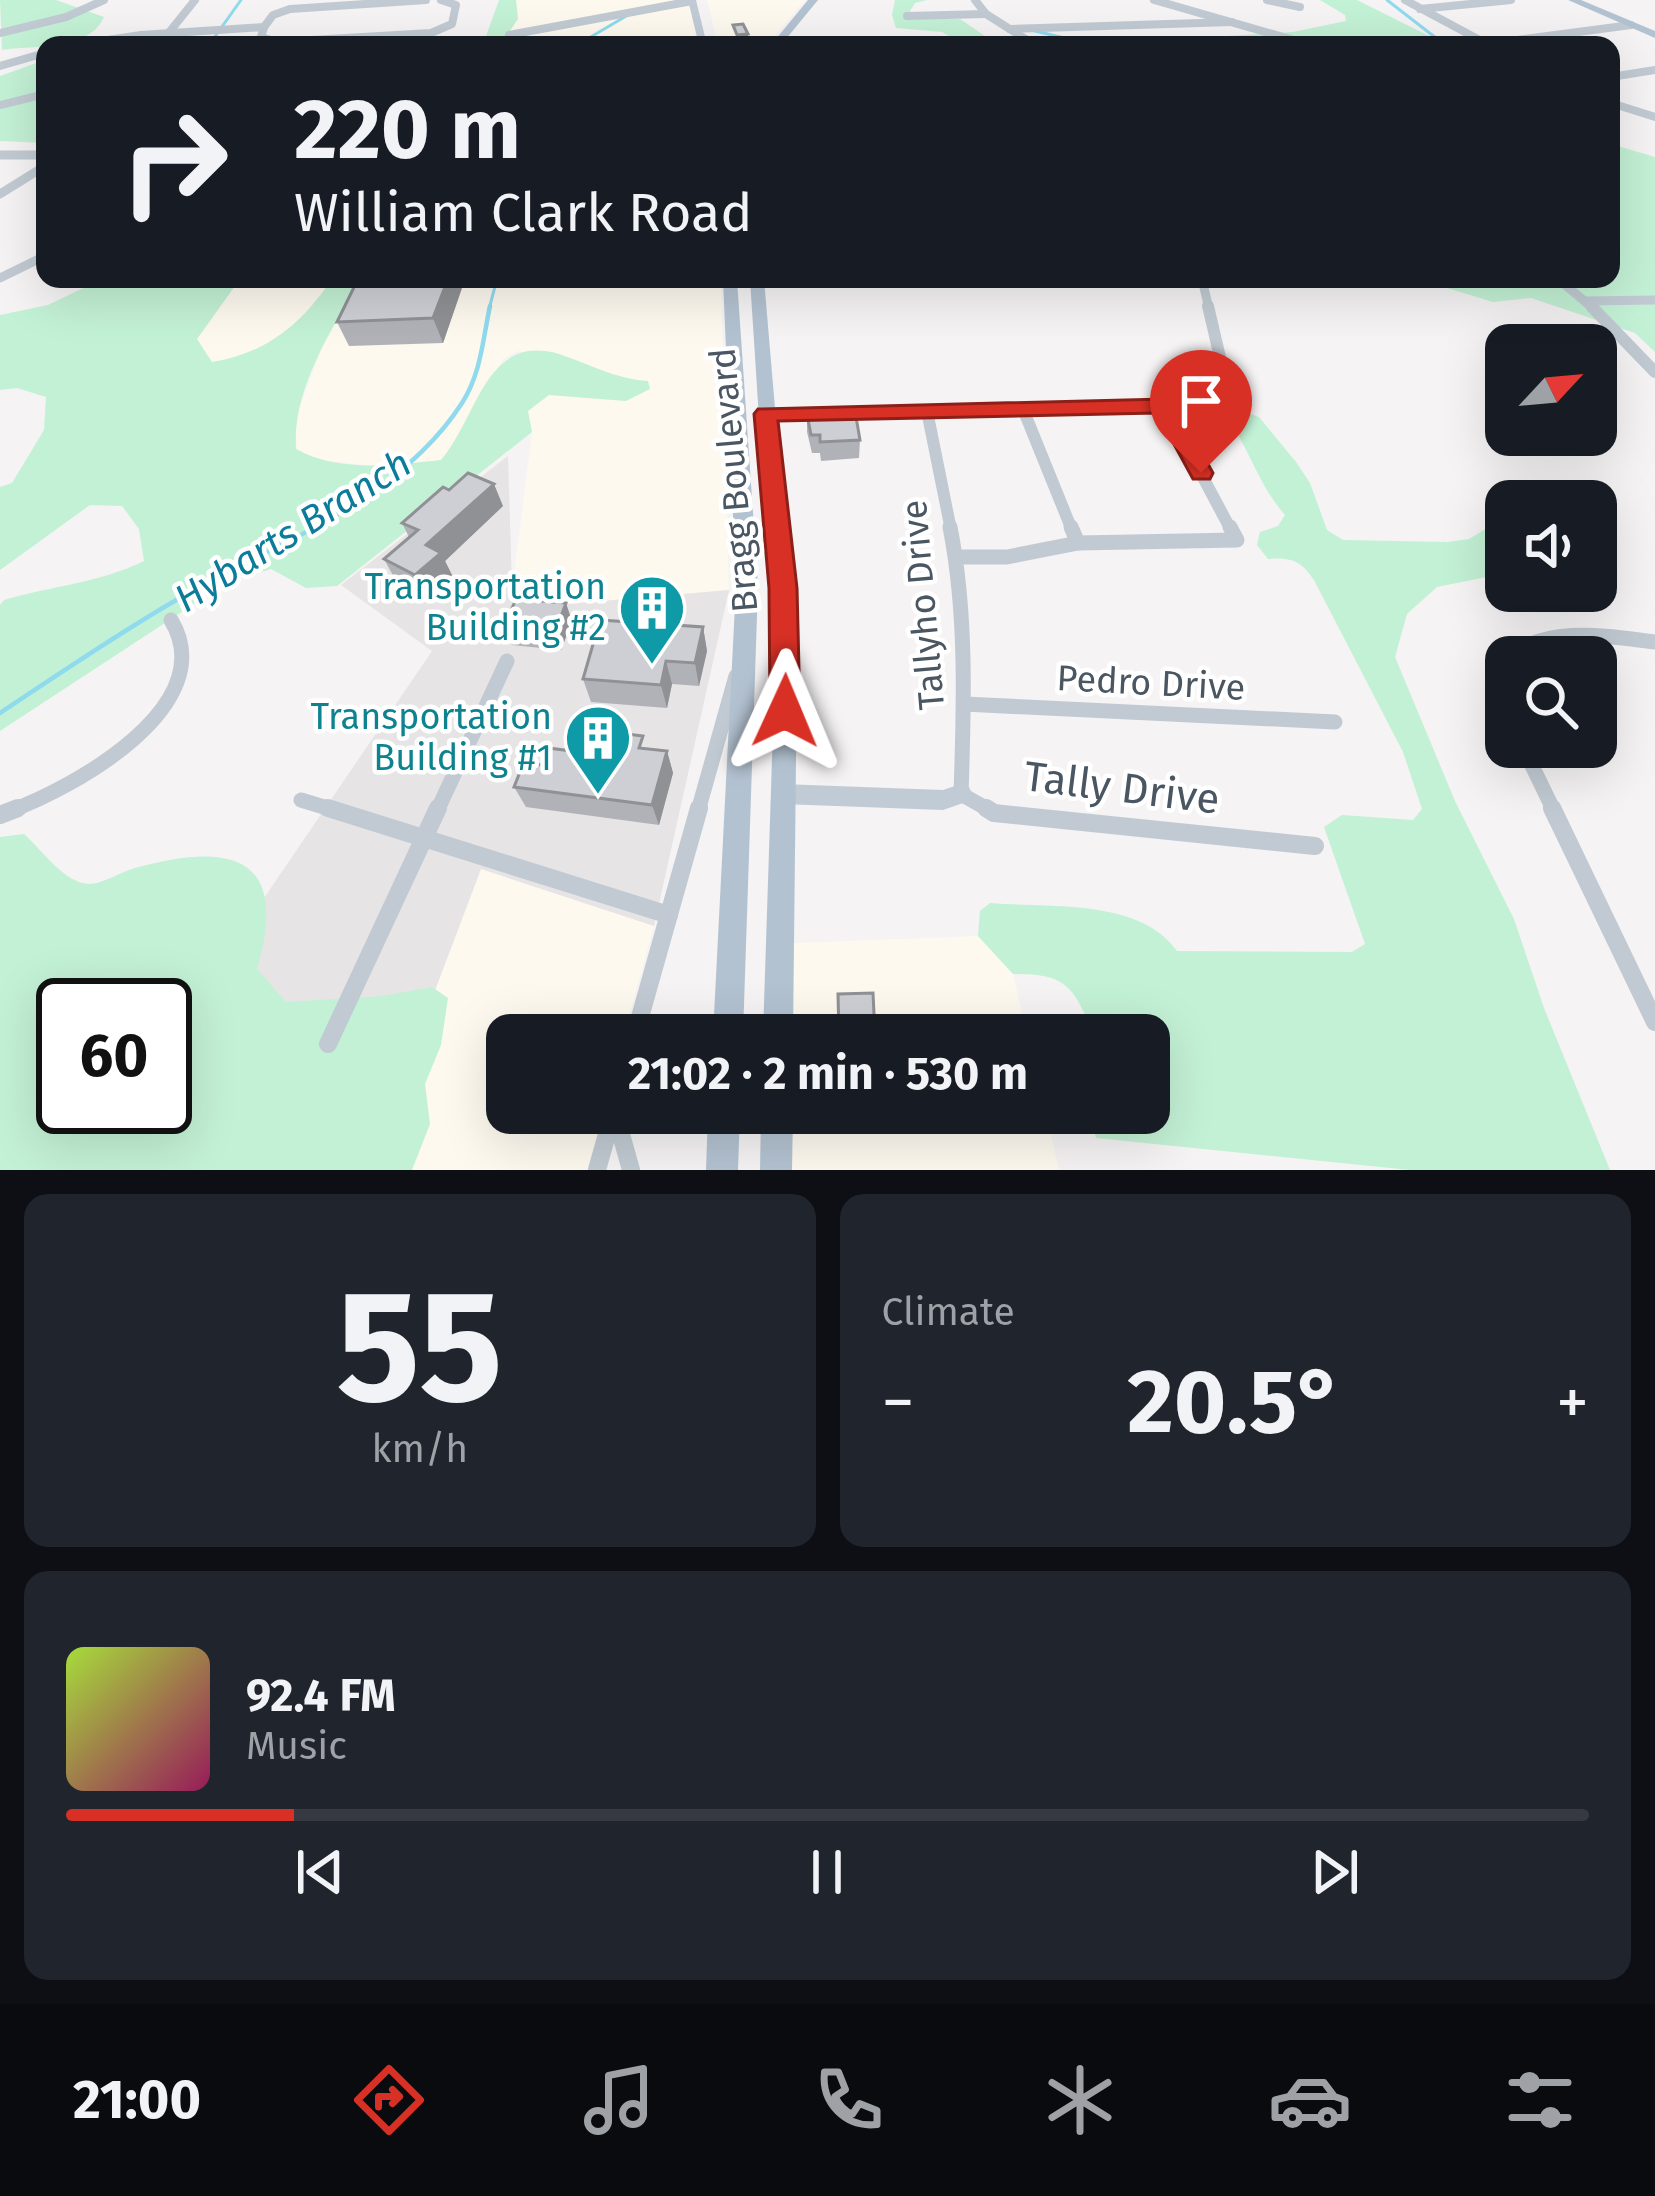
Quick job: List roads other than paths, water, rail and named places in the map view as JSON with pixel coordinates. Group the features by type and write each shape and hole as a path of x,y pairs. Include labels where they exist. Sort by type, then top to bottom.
{"main road":[{"path":"692,0 701,36"},
{"path":"1573,0 1655,35"},
{"path":"785,36 820,3"},
{"path":"800,36 820,3"},
{"name":"Bragg Boulevard","path":"729,1014 747,586 730,288"},
{"name":"Bragg Boulevard","path":"758,288 784,608 778,1014"},
{"name":"Tally Drive","path":"782,794 943,800 961,794"},
{"path":"722,1170 723,1134"},
{"path":"776,1170 777,1134"}],"street":[{"path":"0,33 66,17 104,0"},
{"path":"166,36 195,0"},
{"path":"261,36 282,10 426,0"},
{"path":"372,36 435,32 451,26 457,5 441,0"},
{"path":"508,36 692,0"},
{"path":"975,0 986,14 1021,36"},
{"path":"1154,0 1280,36"},
{"path":"1267,0 1300,7"},
{"path":"1405,0 1471,36"},
{"path":"1420,9 1511,0"},
{"path":"907,16 986,14"},
{"path":"1010,29 1232,22"},
{"path":"1552,36 1631,25"},
{"path":"145,36 264,27"},
{"path":"0,66 36,55"},
{"path":"1620,76 1655,70"},
{"path":"0,105 36,96"},
{"path":"1620,106 1655,117"},
{"path":"0,155 36,155"},
{"path":"0,194 36,172"},
{"path":"0,278 36,260"},
{"path":"1204,288 1226,383"},
{"path":"1569,288 1655,372"},
{"path":"1586,301 1655,301"},
{"path":"766,414 1204,405"},
{"path":"956,557 1007,557 1078,543 1238,540 1165,406"},
{"path":"1023,409 1078,543"},
{"name":"Tallyho Drive","path":"927,411 956,557 964,704 961,794"},
{"path":"0,815 92,775 135,741 164,706 182,664 181,634 171,620"},
{"path":"1617,640 1655,642"},
{"path":"641,1014 743,648"},
{"path":"328,1044 507,662"},
{"name":"Pedro Drive","path":"964,704 1335,722"},
{"path":"1533,768 1655,1022"},
{"path":"701,802 713,794 740,796"},
{"name":"Tally Drive","path":"961,794 994,813 1315,847"},
{"path":"301,800 669,915"},
{"path":"597,1170 608,1134"},
{"path":"620,1134 631,1170"}],"waterway":[{"path":"215,36 241,0"},
{"path":"1387,0 1433,36"},
{"name":"Hybarts Branch","path":"592,36 628,15"},
{"path":"1035,31 1056,36"},
{"name":"Hybarts Branch","path":"489,309 495,288"},
{"name":"Hybarts Branch","path":"0,713 155,612 333,517 405,467 436,437 468,392 490,306"}],"place":[{"name":"Transportation Building #2","path":"652,667"},
{"name":"Transportation Building #1","path":"598,797"}]}
